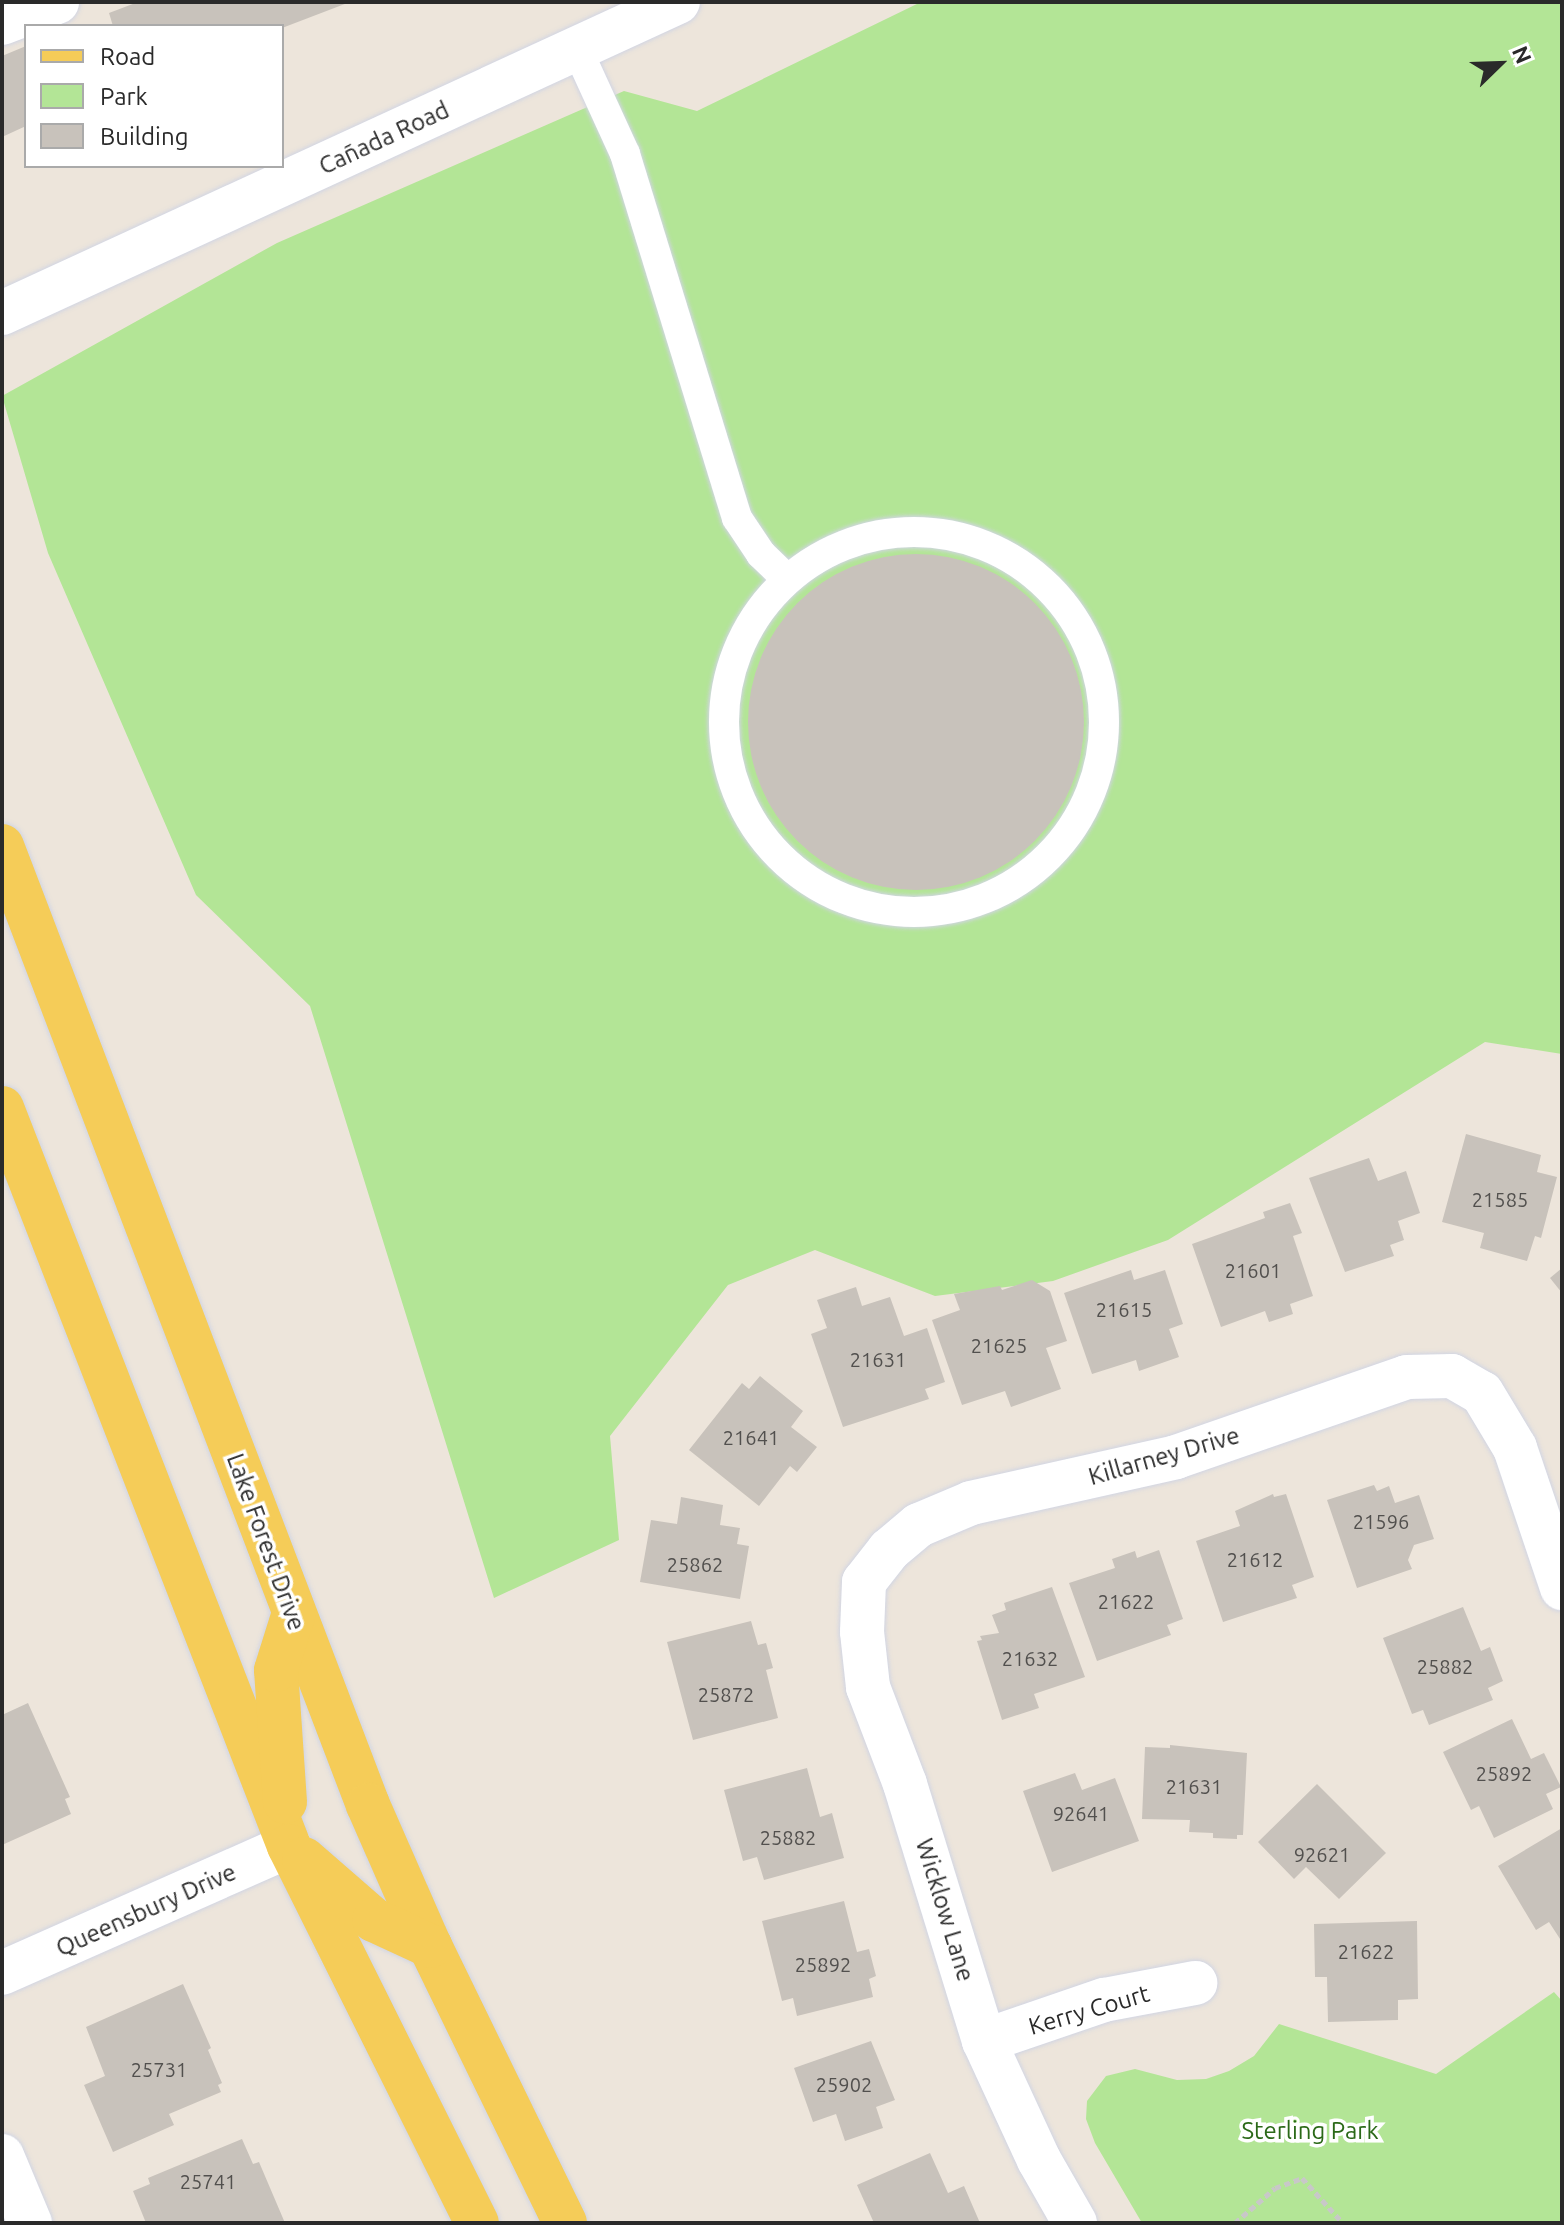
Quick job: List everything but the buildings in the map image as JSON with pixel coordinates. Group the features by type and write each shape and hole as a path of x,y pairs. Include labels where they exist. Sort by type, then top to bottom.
{"main road":[{"name":"Lake Forest Drive","path":"2,846 293,1616 368,1805 430,1946 565,2223"},
{"path":"2,1108 289,1846 477,2223"},
{"path":"293,1616 276,1670 289,1846 374,1920 430,1946"}],"street":[{"path":"2,23 57,2"},
{"name":"Cañada Road","path":"2,313 678,2"},
{"name":"Killarney Drive","path":"864,1582 889,1550 919,1525 971,1503 1176,1457 1407,1377 1452,1376 1482,1393 1515,1448 1562,1588"},
{"name":"Wicklow Lane","path":"864,1582 862,1632 868,1687 905,1784 984,2041 1039,2160 1075,2223"},
{"name":"Queensbury Drive","path":"2,1973 289,1846"},
{"name":"Kerry Court","path":"984,2041 1104,2000 1195,1983"},
{"path":"2,2156 30,2223"}],"lane":[{"path":"577,49 625,154 737,518 761,554 787,579"},
{"path":"939,532 991,547 1038,576 1047,586 1073,617 1097,667 1105,720 1099,774 1076,824 1041,866 996,896 944,912 889,912 837,897 791,869 755,827 732,778 723,724 731,670 752,620 787,579 833,548 885,533 939,532"}],"path":[{"path":"1235,2223 1275,2188 1302,2178 1343,2223"}],"green space":[{"path":"921,2 1562,2 1562,1054 1485,1042 1168,1240 1053,1281 935,1296 815,1250 728,1285 610,1436 619,1540 494,1598 310,1006 196,895 48,553 2,396 277,243 624,91 697,111"},
{"name":"Sterling Park","path":"1554,1992 1562,2001 1562,2223 1142,2223 1095,2143 1086,2119 1087,2101 1106,2076 1135,2069 1177,2080 1206,2079 1229,2071 1254,2056 1279,2024 1436,2074"}]}
